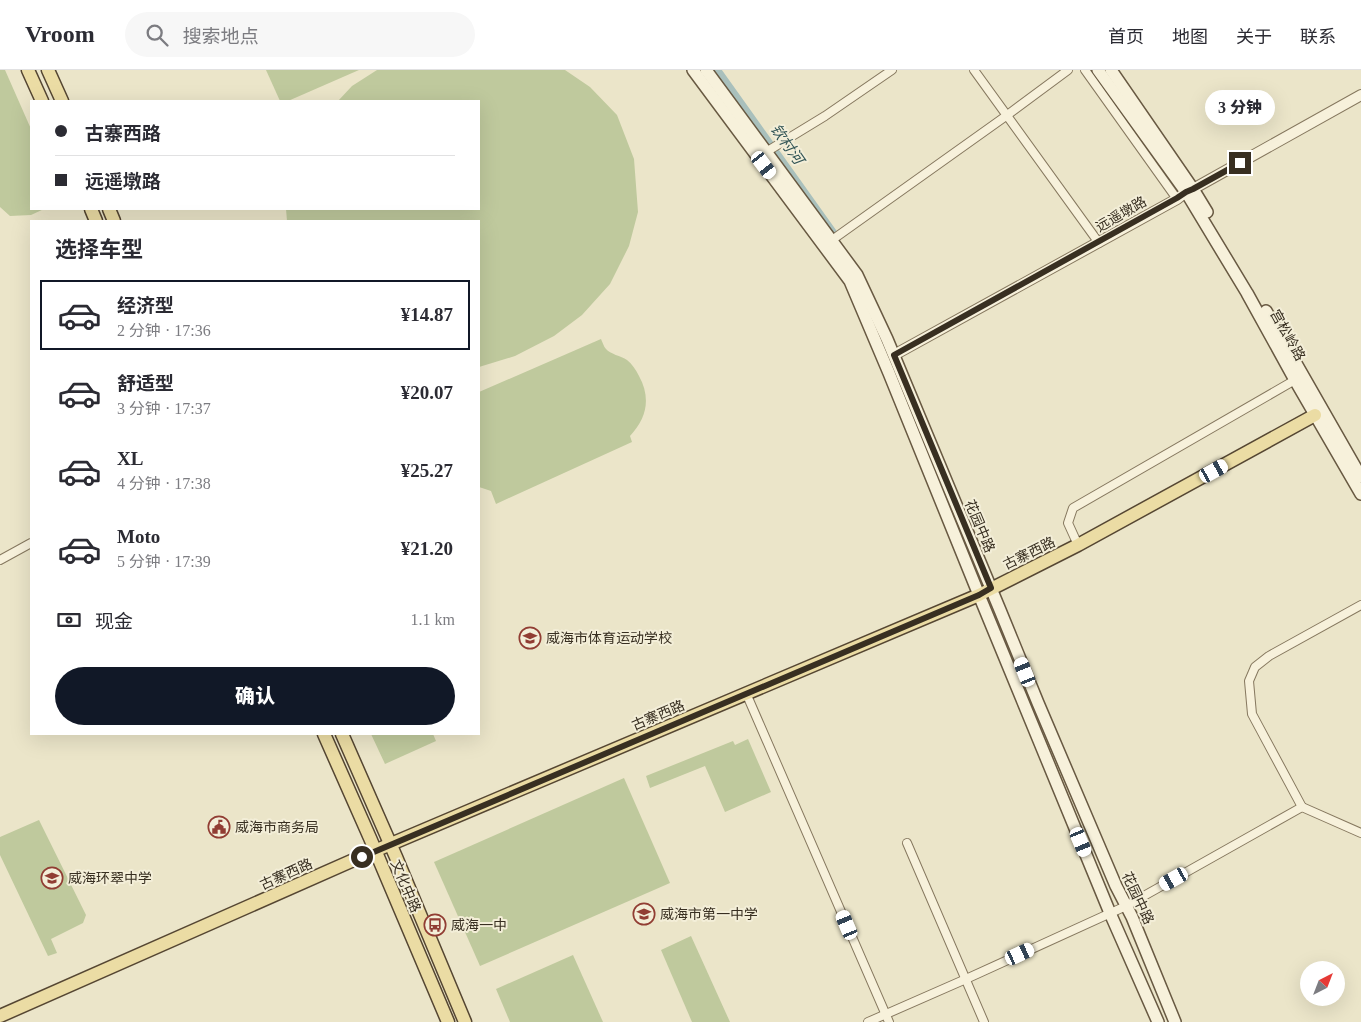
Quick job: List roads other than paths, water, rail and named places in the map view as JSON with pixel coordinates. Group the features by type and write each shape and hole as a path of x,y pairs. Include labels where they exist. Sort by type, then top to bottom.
{"main road":[{"path":"28,70 42,100"},
{"path":"48,70 62,100"},
{"path":"693,70 850,281 1110,913 1158,1022"},
{"name":"花园中路","path":"706,70 770,149 857,275 894,355 1038,703 1175,1022"},
{"path":"1098,70 1185,193 1300,369 1361,477"},
{"path":"1111,70 1185,193"},
{"name":"宫松岭路","path":"1185,193 1247,293 1361,494"},
{"name":"古寨西路","path":"0,1016 375,851 979,595 1078,545 1315,415"},
{"name":"文化中路","path":"324,735 448,1022"},
{"name":"文化中路","path":"342,735 465,1022"}],"street":[{"path":"770,149 825,116 892,70"},
{"path":"974,70 1099,243"},
{"path":"832,240 1068,70"},
{"path":"1086,70 1185,193"},
{"name":"远遥墩路","path":"894,355 1099,243 1361,95"},
{"path":"1078,545 1068,523 1073,508 1295,380"},
{"path":"0,560 30,544"},
{"path":"1361,605 1269,656 1255,668 1250,681 1252,714 1302,807 1361,833"},
{"path":"746,693 887,1018"},
{"path":"868,1022 887,1018 1126,906 1302,807"},
{"path":"907,843 984,1022"}],"waterway":[{"name":"钦村河","path":"717,70 834,234"}],"place":[{"name":"威海市体育运动学校","path":"530,638"},
{"name":"威海市商务局","path":"219,827"},
{"name":"威海环翠中学","path":"52,878"},
{"name":"威海市第一中学","path":"644,914"},
{"name":"威海一中","path":"435,925"}]}
